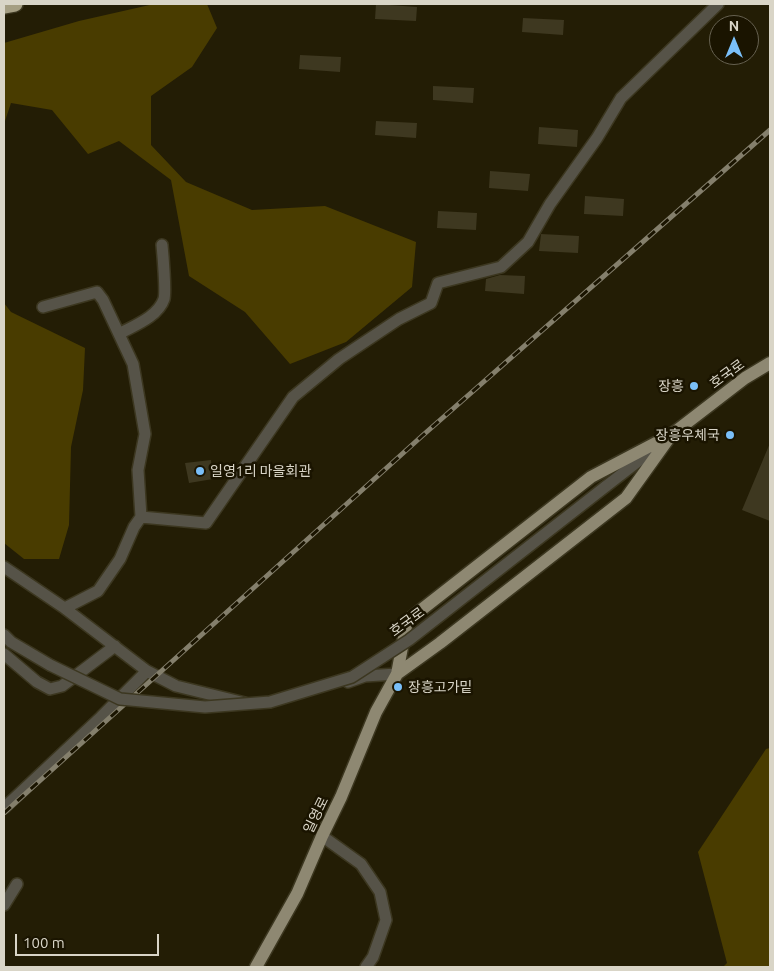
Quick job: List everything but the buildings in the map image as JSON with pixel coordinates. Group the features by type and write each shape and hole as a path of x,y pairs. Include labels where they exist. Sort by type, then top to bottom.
{"highway":[{"path":"4,6 15,4"}],"main road":[{"name":"호국로","path":"671,435 745,378 770,363"},
{"path":"397,674 407,621 591,477 671,435"},
{"path":"397,674 440,643 626,498 671,435"},
{"name":"일영로","path":"256,967 297,894 341,797 376,712 397,674"}],"street":[{"path":"141,517 206,523 293,397 339,359 399,319 431,303 438,283 501,267 528,242 550,204 597,138 621,98 718,4"},
{"path":"118,334 158,310 164,298 162,245"},
{"path":"43,307 96,292 103,300 133,364 146,434 138,470 141,517 120,559 98,591 65,608"},
{"name":"호국로","path":"4,635 11,642 50,665 120,699 205,707 270,702 352,677 409,640 671,435"},
{"path":"4,567 65,608 147,671 176,686 245,703 329,688 365,676 397,674"},
{"path":"4,654 37,682 50,689 62,686 115,646"},
{"path":"4,808 102,717 147,671"},
{"path":"322,836 361,864 380,892 386,920 373,957 366,967"},
{"path":"4,905 17,884"}],"shaded area":[{"path":"154,4 207,4 217,28 192,67 151,96 151,145 186,182 252,210 325,206 416,242 412,287 346,342 290,364 245,312 189,276 171,180 119,141 88,154 52,110 11,103 4,124 4,43 79,21"},
{"path":"4,303 11,312 85,348 83,390 71,447 69,525 59,559 24,559 4,543"},
{"path":"770,748 770,967 723,967 727,963 698,852 766,749"}],"railway":[{"path":"4,813 422,436 770,130"}],"place":[{"name":"장흥","path":"694,386"},
{"name":"장흥우체국","path":"730,435"},
{"name":"일영1리 마을회관","path":"200,471"},
{"name":"장흥고가밑","path":"398,687"}]}
